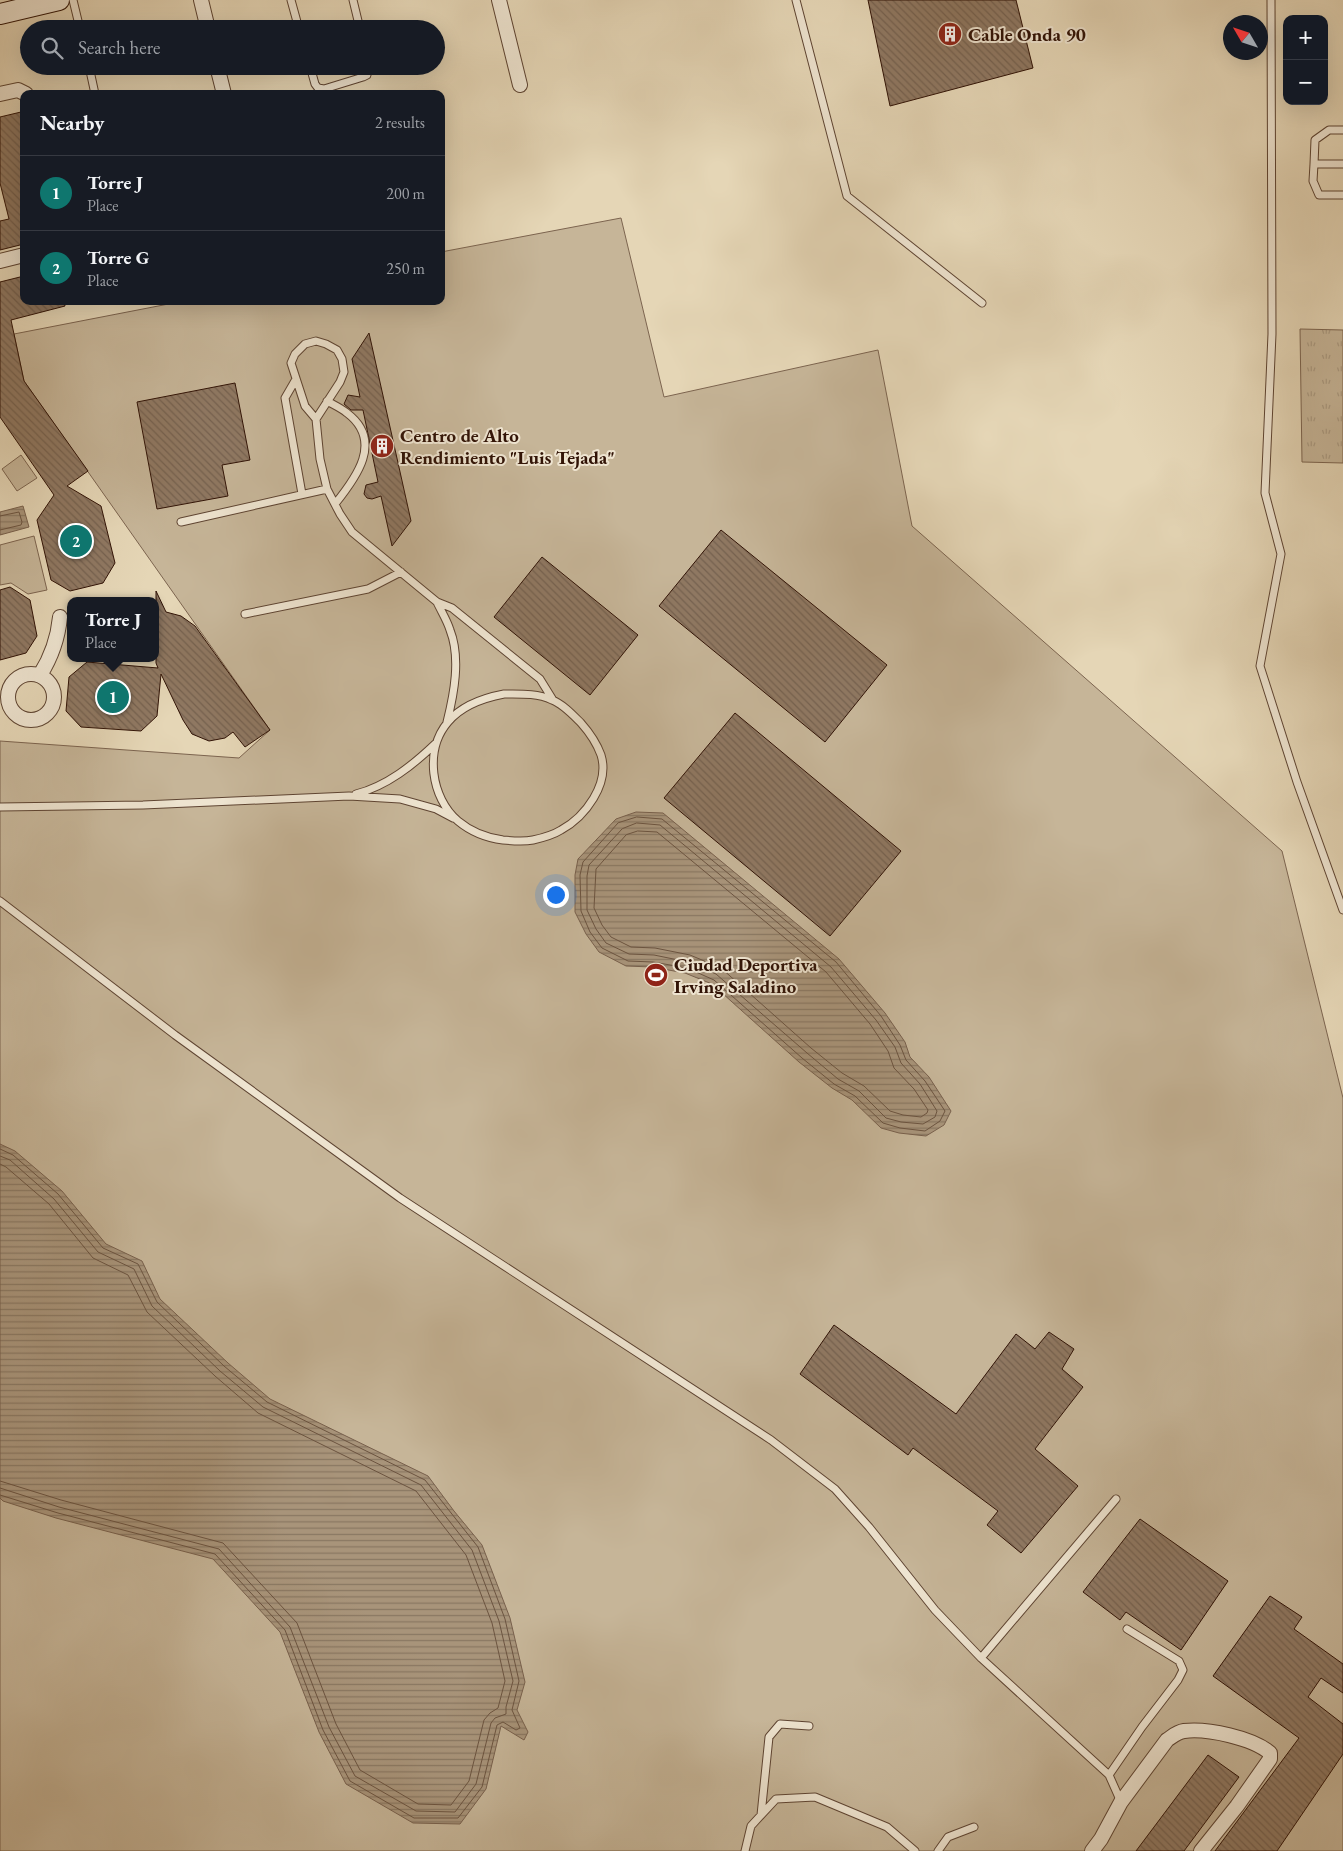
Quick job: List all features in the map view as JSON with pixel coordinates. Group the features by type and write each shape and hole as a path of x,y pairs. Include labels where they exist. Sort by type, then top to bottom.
{"main road":[{"path":"0,14 59,0"}],"street":[{"path":"200,0 206,20"},
{"path":"499,0 520,85"},
{"path":"219,75 223,90"},
{"path":"0,94 20,91"},
{"path":"0,261 20,256"},
{"path":"40,675 62,636 60,617"},
{"path":"40,675 52,686 54,701 47,715 38,720 28,720 18,716 4,700 14,682 22,676 40,675"},
{"path":"1092,1851 1121,1802 1167,1740 1176,1734 1198,1731 1225,1735 1262,1746 1270,1753 1270,1759 1237,1806 1201,1851"}],"lane":[{"path":"73,0 78,20"},
{"path":"290,0 296,20"},
{"path":"353,0 358,20"},
{"path":"796,0 847,196 982,303"},
{"path":"1271,0 1272,334 1264,492 1281,554 1260,666 1343,910"},
{"path":"90,75 94,90"},
{"path":"312,75 318,88 324,89 367,75"},
{"path":"1343,130 1329,130 1315,140 1313,181 1319,195 1343,196"},
{"path":"1314,164 1343,164"},
{"path":"316,419 340,382 344,372 342,359 337,350 316,341 305,344 295,354 291,363 306,406 316,419 320,459 327,489 352,532 437,602 452,608 540,679 553,700"},
{"path":"296,379 285,398 302,494"},
{"path":"327,401 347,413 358,423 364,438 363,460 358,474 335,504"},
{"path":"181,522 327,489"},
{"path":"245,614 368,589 401,572"},
{"path":"437,602 451,631 454,646 454,685 447,722 436,744 433,764 436,788 444,806 458,821"},
{"path":"0,807 143,805 348,796 406,800 436,809 475,832 494,839 532,841 562,830 581,815 596,795 602,774 601,756 590,733 572,714 553,700 532,694 504,694 484,698 463,708 447,722"},
{"path":"348,796 367,791 400,773 414,764 436,744"},
{"path":"0,901 161,1024 400,1198 771,1440 835,1489 869,1527 935,1610 981,1658 1109,1775 1121,1802"},
{"path":"981,1658 1116,1499"},
{"path":"1109,1775 1178,1680 1183,1670 1179,1661 1127,1628"},
{"path":"761,1815 769,1737 780,1724 809,1726"},
{"path":"745,1851 750,1826 776,1799 814,1797 887,1827 915,1851"},
{"path":"938,1851 948,1837 974,1827"}],"green space":[{"name":"Ciudad Deportiva Irving Saladino","path":"621,218 664,397 878,350 912,526 1282,851 1343,1098 1343,1851 0,1851 0,741 239,758 270,730 24,381 14,334 163,305 445,305 445,251"},
{"path":"1300,329 1343,330 1343,463 1302,462"},
{"path":"21,455 37,478 17,491 2,469"},
{"path":"34,536 47,590 28,594 11,583 0,585 0,545"}],"water":[{"path":"23,506 29,527 0,535 0,512"},
{"path":"636,812 663,813 839,959 885,1013 905,1042 910,1057 929,1077 951,1111 944,1125 926,1136 899,1133 881,1128 852,1100 832,1088 799,1062 712,984 685,973 652,967 626,966 599,952 586,934 575,912 575,875 578,859 616,819"},
{"path":"0,1144 15,1151 62,1191 106,1244 142,1261 160,1299 228,1363 270,1399 428,1476 482,1545 510,1618 525,1682 517,1710 528,1732 524,1740 501,1726 486,1789 460,1824 413,1823 346,1784 319,1732 280,1632 213,1559 56,1518 3,1501 0,1498"}],"building":[{"name":"Cable Onda 90","path":"868,0 1016,0 1033,68 890,106"},
{"path":"20,112 20,245 0,250 0,221 9,219 0,183 0,117"},
{"path":"20,277 20,305 65,305 11,320 24,381 88,471 67,486 101,506 115,563 103,583 70,591 51,580 37,520 54,495 0,417 0,282"},
{"name":"Centro de Alto Rendimiento \"Luis Tejada\"","path":"369,333 411,521 392,546 381,496 372,499 367,498 364,494 366,485 378,482 363,410 351,410 344,404 348,395 360,397 352,359"},
{"path":"235,383 250,460 222,465 228,496 157,509 137,402"},
{"path":"721,530 887,665 825,742 659,606"},
{"path":"542,557 638,635 590,695 494,617"},
{"path":"10,587 30,600 37,636 26,653 0,660 0,590"},
{"path":"159,597 166,612 181,616 195,626 270,730 245,747 233,732 225,738 209,741 192,734 183,720 161,674 157,716 141,731 81,727 66,711 69,677 87,662 158,668 156,663 159,662"},
{"path":"735,713 901,851 830,936 664,798"},
{"path":"834,1325 956,1414 1016,1334 1035,1349 1049,1332 1074,1349 1062,1369 1083,1387 1035,1449 1078,1486 1021,1553 987,1525 998,1511 913,1448 908,1455 800,1374"},
{"path":"1140,1519 1228,1581 1181,1650 1126,1612 1120,1620 1083,1592"},
{"path":"1270,1596 1302,1617 1294,1629 1343,1664 1343,1693 1321,1678 1308,1697 1343,1724 1343,1754 1277,1851 1215,1851 1299,1738 1213,1676"},
{"path":"1208,1755 1239,1777 1184,1851 1136,1851"}],"place":[{"name":"Cable Onda 90","path":"950,34"},
{"name":"Centro de Alto Rendimiento \"Luis Tejada\"","path":"382,446"},
{"name":"Torre G","path":"76,541"},
{"name":"Torre J","path":"113,697"},
{"name":"Ciudad Deportiva Irving Saladino","path":"656,975"}]}
